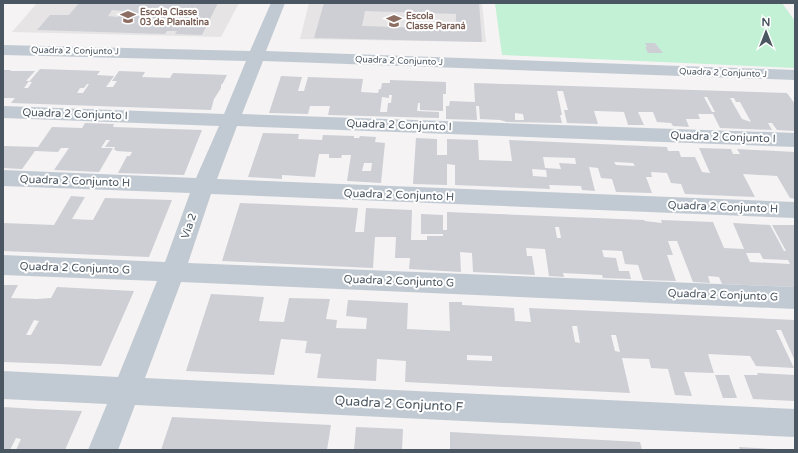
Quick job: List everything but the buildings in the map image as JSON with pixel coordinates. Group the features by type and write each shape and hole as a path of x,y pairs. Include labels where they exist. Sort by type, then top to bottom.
{"street":[{"name":"Via 2","path":"103,450 173,272 229,119 278,3"},
{"name":"Quadra 2 Conjunto J","path":"3,50 256,56 795,75"},
{"name":"Quadra 2 Conjunto I","path":"3,112 795,140"},
{"name":"Quadra 2 Conjunto H","path":"3,178 795,210"},
{"name":"Quadra 2 Conjunto G","path":"3,265 795,298"},
{"name":"Quadra 2 Conjunto F","path":"3,385 795,423"}],"shaded area":[{"name":"Escola Classe 03 de Planaltina","path":"37,3 239,3 221,37 12,32"},
{"name":"Escola Classe Paraná","path":"309,3 482,3 486,42 300,39"}],"green space":[{"path":"495,3 782,3 795,21 795,68 502,55"}],"place":[{"name":"Escola Classe 03 de Planaltina","path":"128,17"},
{"name":"Escola Classe Paraná","path":"394,21"}]}
